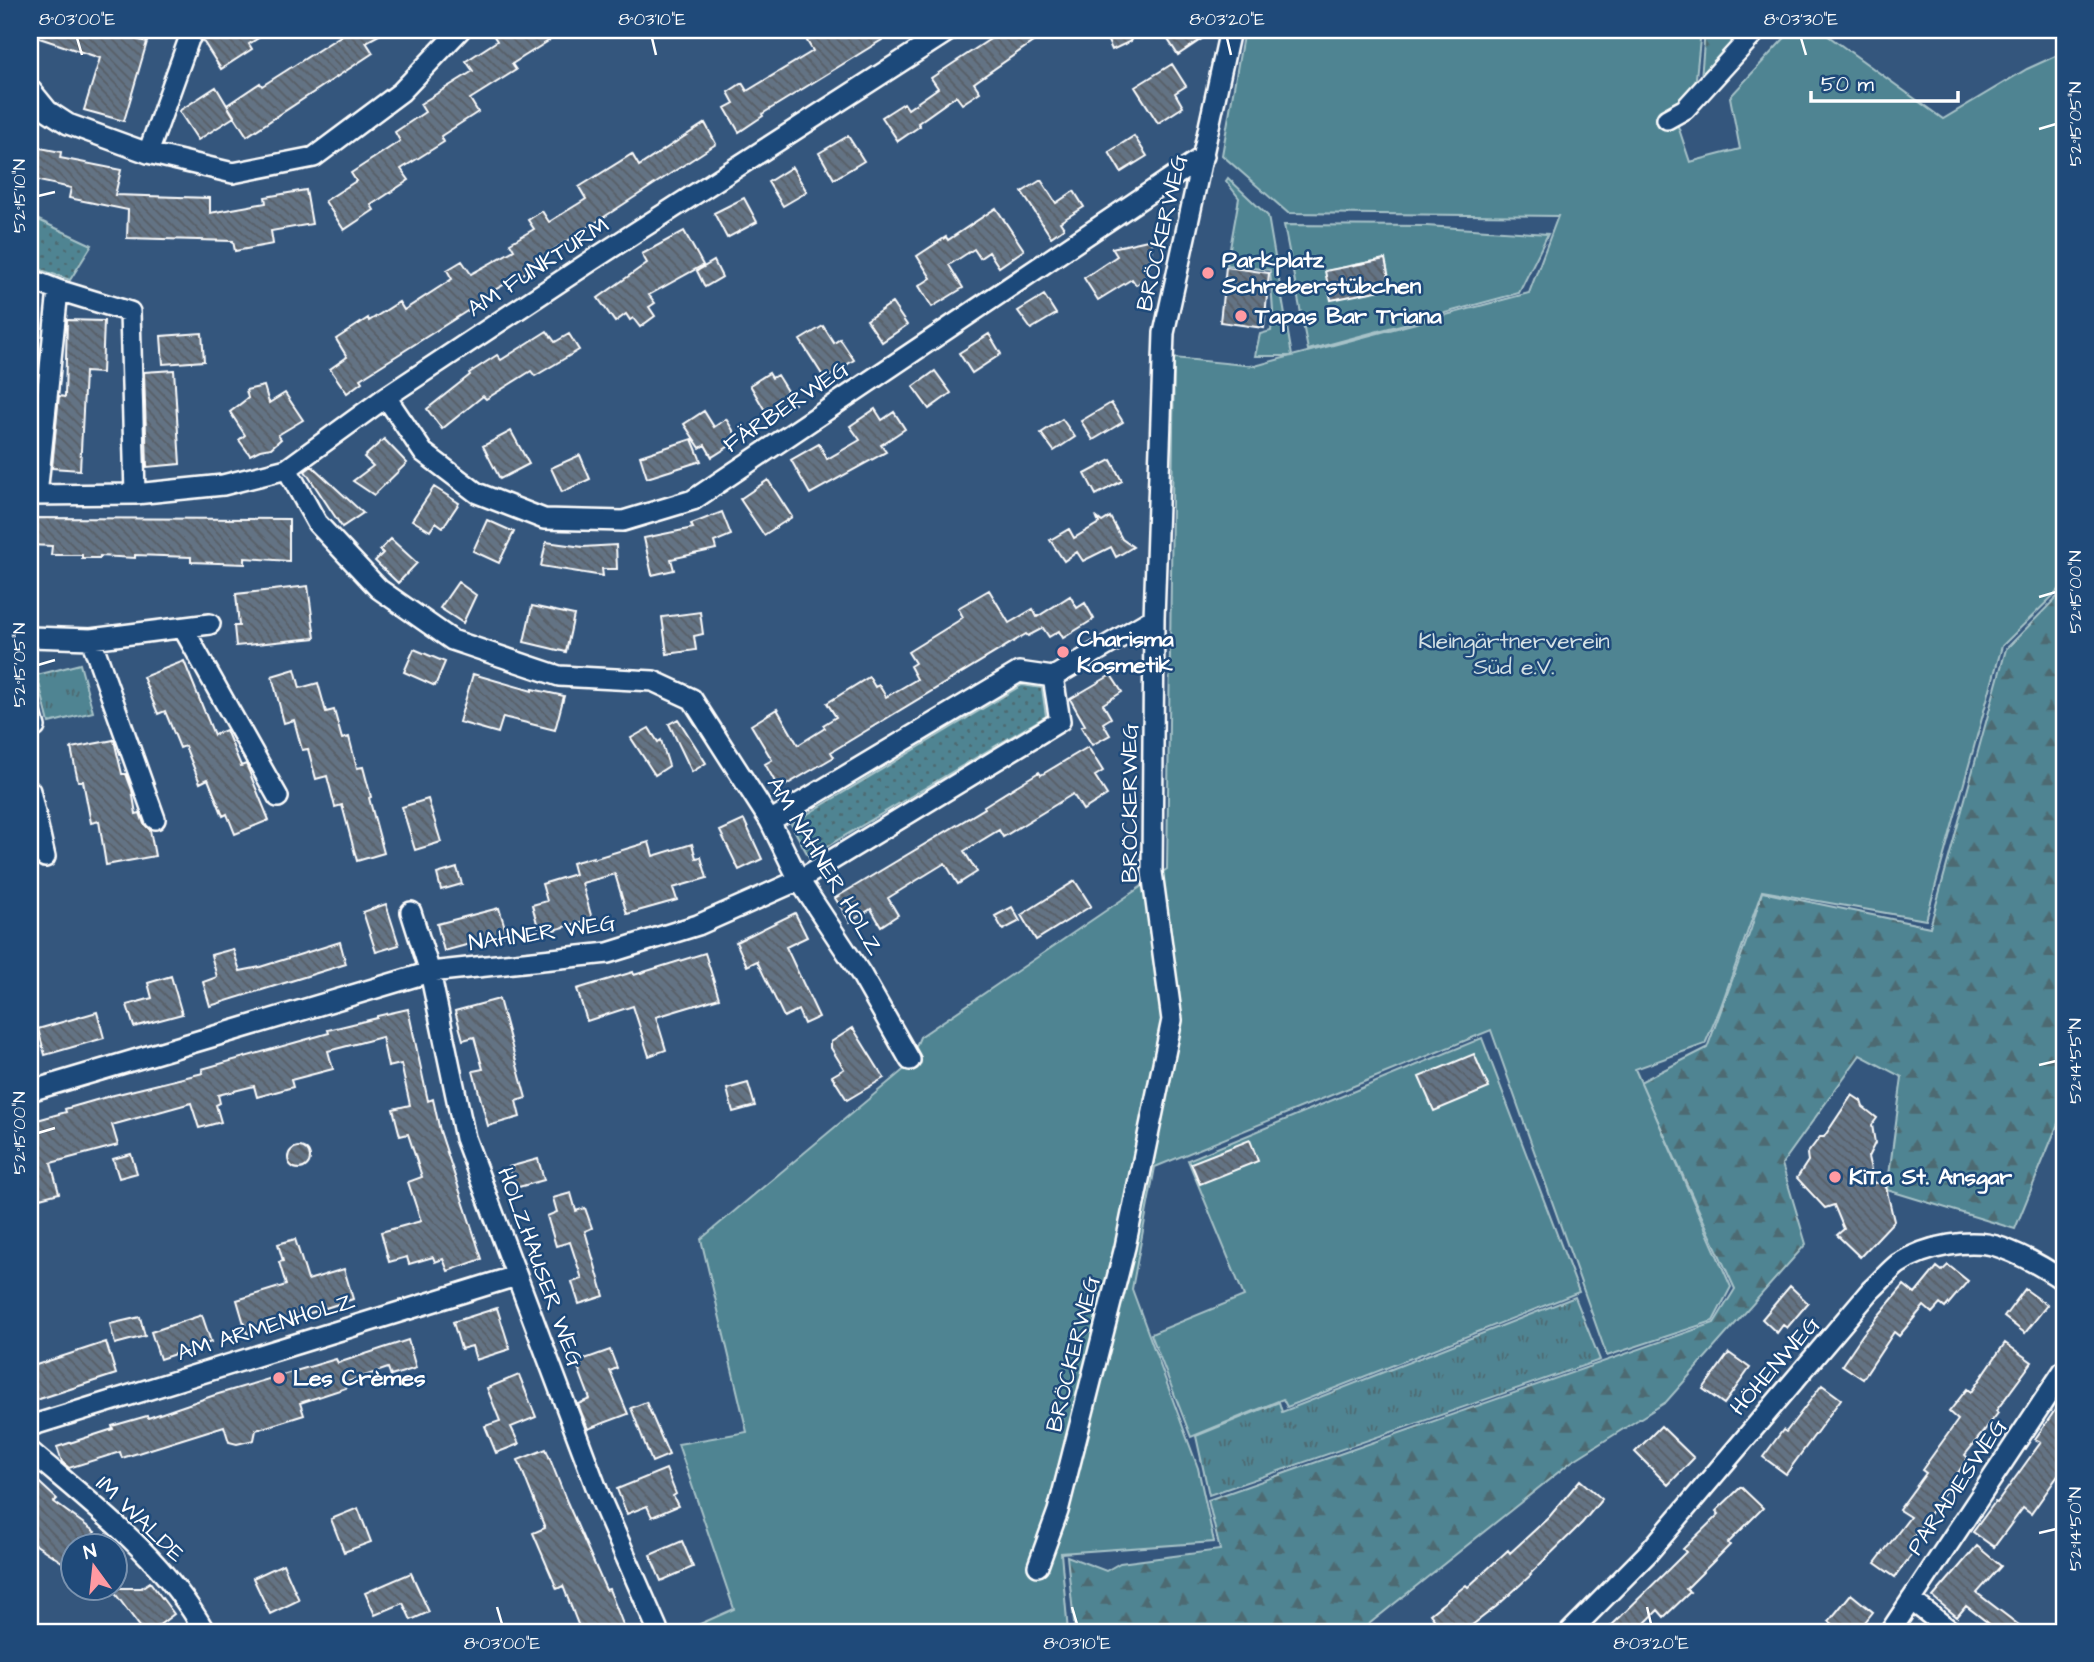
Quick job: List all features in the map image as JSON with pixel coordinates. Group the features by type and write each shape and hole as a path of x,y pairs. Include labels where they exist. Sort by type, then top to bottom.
{"street":[{"path":"148,153 189,39 195,30"},
{"path":"30,89 48,111 68,124 148,153 233,173 314,157 401,92 460,30"},
{"name":"AM FUNKTURM","path":"58,290 33,495 135,494 223,485 287,469 386,397 591,261 950,30"},
{"name":"BRÖCKERWEG","path":"1038,1566 1058,1511 1125,1247 1172,1020 1152,872 1154,618 1164,333 1230,30"},
{"path":"1667,119 1685,109 1757,30"},
{"name":"FÄRBERWEG","path":"386,397 423,452 477,493 544,519 623,521 693,500 1204,156"},
{"path":"30,279 130,312 135,494"},
{"name":"AM NAHNER HOLZ","path":"287,469 317,523 379,589 453,640 559,676 653,681 692,699 770,821 799,880 862,974 910,1060"},
{"path":"770,821 1019,672 1053,677 1154,618"},
{"path":"30,637 91,639 210,624"},
{"path":"183,628 278,797"},
{"path":"91,639 155,819"},
{"name":"NAHNER WEG","path":"30,1091 430,972 608,953 698,925 799,880 1060,721 1053,677"},
{"path":"30,709 35,727 30,728"},
{"path":"30,791 46,857"},
{"name":"HOLZHAUSER WEG","path":"411,912 430,972 465,1138 601,1500 657,1628"},
{"name":"HÖHENWEG","path":"1570,1632 1648,1553 1871,1290 1897,1265 1929,1248 1965,1244 2000,1247 2046,1269 2064,1281"},
{"name":"AM ARMENHOLZ","path":"30,1426 516,1276"},
{"name":"PARADIESWEG","path":"1890,1632 2061,1380"},
{"name":"IM WALDE","path":"30,1451 146,1554 191,1607 205,1632"},
{"path":"1911,1600 1952,1632"}],"green space":[{"name":"Kleingärtnerverein Süd e.V.","path":"1244,30 1701,30 1695,87 1672,108 1690,162 1740,149 1730,97 1792,30 1820,30 1943,119 2027,69 2064,52 2064,585 2002,646 1926,920 1762,891 1705,1044 1635,1069 1731,1287 1713,1321 1607,1356 1491,1030 1155,1167 1132,1289 1198,1468 1214,1542 1061,1553 1068,1632 682,1632 734,1609 678,1444 747,1432 701,1239 907,1067 920,1037 1167,869 1174,358 1255,366 1291,356 1255,356 1260,334 1271,331 1273,311 1270,270 1227,265 1239,198 1226,181 1228,178 1268,216 1292,356 1529,293 1558,216 1288,213 1222,155"},
{"path":"1705,30 1747,30 1701,79"},
{"path":"30,216 92,245 70,280 30,266"},
{"path":"1284,225 1426,226 1548,234 1519,293 1308,350","holes":["1385,259 1391,288 1331,299 1326,271"]},
{"path":"2064,590 2064,1109 2015,1229 1887,1190 1902,1077 1860,1055 1782,1164 1806,1244 1666,1402 1571,1462 1359,1632 1075,1632 1067,1556 1106,1571 1120,1563 1220,1550 1208,1500 1714,1323 1735,1289 1640,1082 1707,1048 1762,892 1930,927 2006,649"},
{"path":"80,664 93,712 49,723 37,675"},
{"path":"1022,685 1042,688 1046,716 809,857 791,824"},
{"path":"1482,1038 1579,1292 1287,1407 1283,1399 1191,1437 1151,1334 1244,1296 1188,1160"},
{"path":"1575,1297 1600,1360 1209,1495 1196,1436 1279,1402 1282,1412"}],"building":[{"path":"30,30 103,30 147,42 124,121 84,110 100,58 30,35"},
{"path":"219,30 271,30 249,44 252,49 221,69 203,41"},
{"path":"350,30 388,30 366,42 373,53 247,136 227,105"},
{"path":"490,30 543,30 550,40 512,64 516,70 470,99 478,112 441,136 444,142 401,169 409,180 371,205 374,210 344,230 325,201 356,181 351,173 400,141 395,132 425,112 420,104 473,71 466,61 497,41"},
{"path":"826,30 898,30 762,114 763,116 739,132 725,108 734,103 728,92 742,83 747,91 813,51 807,41"},
{"path":"1004,30 1050,30 974,83 980,92 962,104 956,96 898,141 882,117 904,103 908,109 938,88 931,78"},
{"path":"1103,30 1126,30 1131,41 1112,50"},
{"path":"1173,30 1215,30 1178,55 1165,35"},
{"path":"1172,64 1186,86 1175,93 1183,107 1158,123 1135,87"},
{"path":"216,87 234,117 198,140 179,111"},
{"path":"705,123 716,144 535,262 537,266 484,296 486,299 360,379 362,382 347,393 330,369 347,357 336,339 368,318 369,321 399,302 404,310 452,279 447,270 462,261 471,274 514,250 510,243 534,229 528,220 542,211 549,222 586,199 579,187 632,154 639,166"},
{"path":"848,136 864,161 834,179 819,153"},
{"path":"1134,136 1147,156 1121,172 1109,152"},
{"path":"30,146 61,152 60,158 121,170 115,195 210,198 210,213 266,203 265,197 306,190 312,224 271,231 273,244 235,251 233,241 127,238 128,210 69,198 71,188 30,179"},
{"path":"792,167 807,192 783,206 768,182"},
{"path":"1041,180 1056,203 1074,191 1084,207 1060,222 1064,228 1051,237 1022,192"},
{"path":"744,198 757,222 727,238 714,213"},
{"path":"996,208 1024,250 999,267 989,252 980,258 974,249 949,265 963,288 932,307 919,286 931,278 917,256 946,237 948,240"},
{"path":"684,231 703,265 649,295 655,303 649,307 655,316 640,327 626,314 615,322 598,298 647,263 642,254"},
{"path":"1152,239 1147,278 1136,285 1132,279 1098,300 1084,278 1117,256 1112,248"},
{"path":"1385,259 1391,288 1331,300 1325,271"},
{"path":"714,261 722,277 705,287 697,271"},
{"path":"1226,267 1269,273 1264,328 1220,322"},
{"path":"1044,295 1056,314 1031,329 1018,311"},
{"path":"892,303 907,325 882,342 867,320"},
{"path":"67,320 104,321 102,373 85,372 80,470 52,468 59,396 65,397"},
{"path":"823,326 834,343 840,339 854,360 825,379 800,340"},
{"path":"547,331 555,342 569,334 579,350 535,376 531,371 486,399 483,396 442,429 427,409 470,375 469,373 497,355 501,360"},
{"path":"202,333 204,361 163,364 161,336"},
{"path":"989,334 1001,354 972,373 959,353"},
{"path":"174,370 180,464 147,467 144,372"},
{"path":"935,371 951,393 929,409 913,387"},
{"path":"769,373 772,378 777,375 795,404 770,419 750,385"},
{"path":"264,386 269,403 285,393 303,420 278,435 281,439 271,448 250,455 239,440 245,435 230,412 248,398 246,390"},
{"path":"1111,403 1123,422 1093,440 1081,421"},
{"path":"875,409 882,420 894,412 905,429 881,445 886,452 810,494 791,460 819,444 827,459 860,440 850,426"},
{"path":"704,411 714,427 726,419 739,440 712,457 705,445 700,448 684,424"},
{"path":"1062,419 1075,437 1054,451 1041,433"},
{"path":"511,431 529,464 500,479 483,446"},
{"path":"384,439 407,463 374,495 353,481 373,466 364,457"},
{"path":"692,439 701,461 647,478 640,456"},
{"path":"580,455 590,479 562,492 551,468"},
{"path":"1111,460 1122,481 1096,495 1085,474"},
{"path":"312,466 363,513 342,527 305,471"},
{"path":"768,480 792,517 764,535 740,499"},
{"path":"434,487 459,503 443,527 436,522 430,531 412,520"},
{"path":"722,512 731,535 714,542 716,549 671,559 674,570 652,575 644,538 693,528 691,524"},
{"path":"1110,517 1122,539 1133,547 1116,557 1111,547 1083,561 1077,552 1064,561 1050,540 1069,529 1074,538 1099,523 1097,518 1102,522"},
{"path":"30,518 289,519 289,561 245,558 245,564 191,562 191,557 135,555 135,558 82,558 82,555 51,555 52,546 30,545"},
{"path":"487,520 514,532 499,563 473,551"},
{"path":"391,539 417,563 398,583 375,561 383,553 380,550"},
{"path":"546,542 583,547 616,545 617,569 602,569 603,576 541,566"},
{"path":"458,582 476,595 463,623 440,608"},
{"path":"308,586 315,638 236,646 234,626 239,626 236,594"},
{"path":"989,590 1009,623 1033,609 1037,617 1070,596 1077,608 1085,603 1094,619 1063,638 1059,631 1049,637 1043,628 1028,636 1026,634 831,752 834,757 779,789 765,764 772,760 751,725 777,709 798,745 825,728 823,725 836,717 827,703 869,677 875,687 879,685 886,697 917,679 910,666 915,663 908,652 958,621 963,617 958,608"},
{"path":"532,606 574,615 566,652 524,642"},
{"path":"700,612 703,634 694,636 696,650 667,654 662,617"},
{"path":"414,649 445,662 435,686 404,672"},
{"path":"184,661 214,735 226,730 241,766 246,764 269,820 235,834 227,814 223,816 208,779 200,783 185,746 180,748 165,711 158,714 143,677"},
{"path":"295,669 300,688 318,683 326,712 334,710 342,739 349,737 357,768 363,767 384,853 357,861 342,805 335,807 327,776 316,779 308,749 302,750 294,720 284,723 272,676"},
{"path":"473,674 532,691 564,696 555,730 503,717 498,733 459,722"},
{"path":"1111,675 1122,692 1103,704 1111,718 1103,723 1110,735 1092,745 1081,727 1085,725 1070,699"},
{"path":"678,719 706,763 692,772 669,724"},
{"path":"649,728 658,742 661,740 669,766 655,775 631,738"},
{"path":"114,740 122,774 126,774 132,790 136,814 140,813 144,824 150,830 155,856 106,865 99,821 91,823 83,781 78,781 71,748"},
{"path":"1088,747 1103,771 1095,776 1107,795 1083,810 1073,794 1003,837 999,830 964,851 977,872 958,884 945,863 888,898 898,915 881,926 871,909 850,922 835,898 985,808 984,806 1039,772 1041,775"},
{"path":"428,799 441,842 415,850 402,807"},
{"path":"744,820 762,859 739,870 720,831"},
{"path":"649,842 653,856 692,844 696,858 701,857 707,878 673,888 677,900 627,914 615,874 582,883 592,919 540,934 532,905 547,901 542,884 575,874 572,863"},
{"path":"457,868 462,884 441,890 437,874"},
{"path":"1075,881 1091,906 1036,940 1021,915"},
{"path":"386,904 399,945 376,952 363,912"},
{"path":"1012,907 1020,921 1003,930 995,916"},
{"path":"499,908 507,934 444,951 437,924"},
{"path":"795,913 807,937 786,947 819,1017 804,1024 798,1010 784,1017 757,961 747,966 736,942"},
{"path":"340,942 346,964 210,1006 203,982 217,977 211,955 233,949 240,971"},
{"path":"705,953 719,998 656,1017 666,1050 649,1056 633,1006 587,1021 577,989"},
{"path":"171,976 182,1014 134,1027 127,1005 152,998 148,983"},
{"path":"499,999 526,1098 516,1101 520,1117 488,1126 473,1071 483,1069 474,1037 463,1040 455,1011"},
{"path":"408,1009 428,1101 433,1099 440,1131 482,1259 448,1271 443,1259 435,1262 433,1257 409,1264 407,1257 389,1262 381,1232 421,1221 408,1182 422,1177 408,1134 400,1136 393,1109 410,1105 401,1064 388,1067 382,1037 328,1051 333,1069 291,1080 293,1087 257,1097 254,1086 218,1095 220,1103 216,1105 221,1122 199,1128 191,1103 112,1125 118,1145 51,1163 59,1193 36,1199 30,1173 30,1122 110,1096 203,1073 202,1069 329,1033 328,1030"},
{"path":"97,1012 104,1038 45,1055 38,1029"},
{"path":"853,1028 884,1078 847,1100 832,1076 844,1069 831,1048 831,1042"},
{"path":"1474,1054 1489,1088 1434,1111 1419,1077"},
{"path":"748,1083 755,1106 733,1112 727,1089"},
{"name":"KiTa St. Ansgar","path":"1852,1095 1877,1118 1872,1125 1875,1143 1868,1157 1874,1183 1885,1183 1894,1221 1860,1257 1837,1235 1844,1229 1834,1205 1825,1208 1797,1178 1808,1161 1807,1154 1820,1137 1824,1137"},
{"path":"1250,1140 1258,1161 1200,1184 1191,1163"},
{"path":"299,1147 309,1154 310,1158 303,1168 299,1169 289,1162 288,1158 295,1148"},
{"path":"131,1154 137,1173 119,1178 113,1159"},
{"path":"538,1159 544,1180 515,1188 509,1167"},
{"path":"571,1193 576,1211 585,1208 592,1228 585,1231 604,1296 579,1304 572,1282 582,1279 570,1242 556,1246 547,1216 557,1212 553,1198"},
{"path":"295,1239 308,1280 344,1269 353,1299 247,1334 237,1300 286,1285 279,1262 283,1261 278,1244"},
{"path":"1948,1265 1968,1281 1945,1308 1940,1304 1932,1313 1924,1306 1899,1336 1894,1332 1863,1379 1842,1365 1863,1334 1904,1285 1915,1294 1937,1267 1942,1271"},
{"path":"1790,1286 1808,1303 1787,1328 1783,1325 1777,1333 1762,1319"},
{"path":"2025,1289 2047,1305 2025,1333 2004,1317"},
{"path":"497,1308 510,1349 476,1360 472,1346 461,1349 453,1322"},
{"path":"202,1315 211,1342 160,1359 151,1332"},
{"path":"140,1317 145,1336 115,1344 110,1324"},
{"path":"408,1340 416,1368 391,1376 388,1368 344,1383 346,1388 300,1403 304,1415 256,1430 254,1440 237,1444 229,1442 224,1426 122,1458 120,1452 69,1468 62,1462 57,1447 113,1429 112,1426 147,1416 148,1418 336,1359 338,1363"},
{"path":"106,1342 116,1374 30,1402 30,1367"},
{"path":"2005,1343 2032,1362 1996,1411 1998,1413 1965,1455 1968,1458 1908,1545 1915,1550 1895,1577 1875,1563 1910,1517 1899,1510 1926,1473 1922,1470 1958,1420 1949,1412 1967,1389 1971,1392"},
{"path":"610,1350 617,1368 610,1371 628,1414 588,1429 578,1404 590,1399 576,1362"},
{"path":"1729,1353 1750,1368 1724,1404 1703,1389"},
{"path":"519,1375 536,1417 511,1427 519,1444 496,1453 485,1426 500,1421 487,1388"},
{"path":"1822,1385 1841,1399 1786,1474 1763,1457"},
{"path":"2064,1397 2064,1467 2031,1514 2023,1508 1994,1547 1973,1532 2041,1442 2035,1439"},
{"path":"646,1402 669,1455 652,1462 631,1408"},
{"path":"1661,1426 1694,1458 1668,1485 1635,1452"},
{"path":"546,1449 626,1632 581,1632 563,1586 557,1589 533,1533 545,1528 518,1460"},
{"path":"666,1469 678,1506 652,1517 647,1506 627,1514 617,1489"},
{"path":"30,1474 57,1499 54,1502 95,1532 60,1532 60,1561 30,1541"},
{"path":"1580,1480 1602,1499 1531,1575 1463,1632 1419,1632 1434,1619 1430,1614 1466,1585 1468,1587 1508,1550 1510,1553 1549,1517"},
{"path":"1741,1487 1763,1508 1686,1589 1690,1592 1664,1617 1658,1610 1636,1632 1605,1632 1686,1552 1683,1549 1719,1514 1716,1511"},
{"path":"358,1508 371,1542 344,1552 331,1519"},
{"path":"682,1541 693,1567 661,1581 650,1555"},
{"path":"1977,1546 2001,1566 1977,1593 2028,1632 2000,1632 1966,1606 1957,1617 1933,1597"},
{"path":"283,1564 299,1600 270,1614 253,1578"},
{"path":"411,1573 429,1612 411,1620 403,1603 375,1615 365,1593"},
{"path":"150,1582 174,1614 150,1632 144,1632 122,1602 130,1602 130,1588 141,1588"},
{"path":"1851,1594 1873,1612 1857,1632 1843,1632 1829,1621"}],"place":[{"name":"Parkplatz Schreberstübchen","path":"1208,273"},
{"name":"Tapas Bar Triana","path":"1241,316"},
{"name":"Charisma Kosmetik","path":"1063,652"},
{"name":"KiTa St. Ansgar","path":"1835,1177"},
{"name":"Les Crèmes","path":"279,1378"}]}
